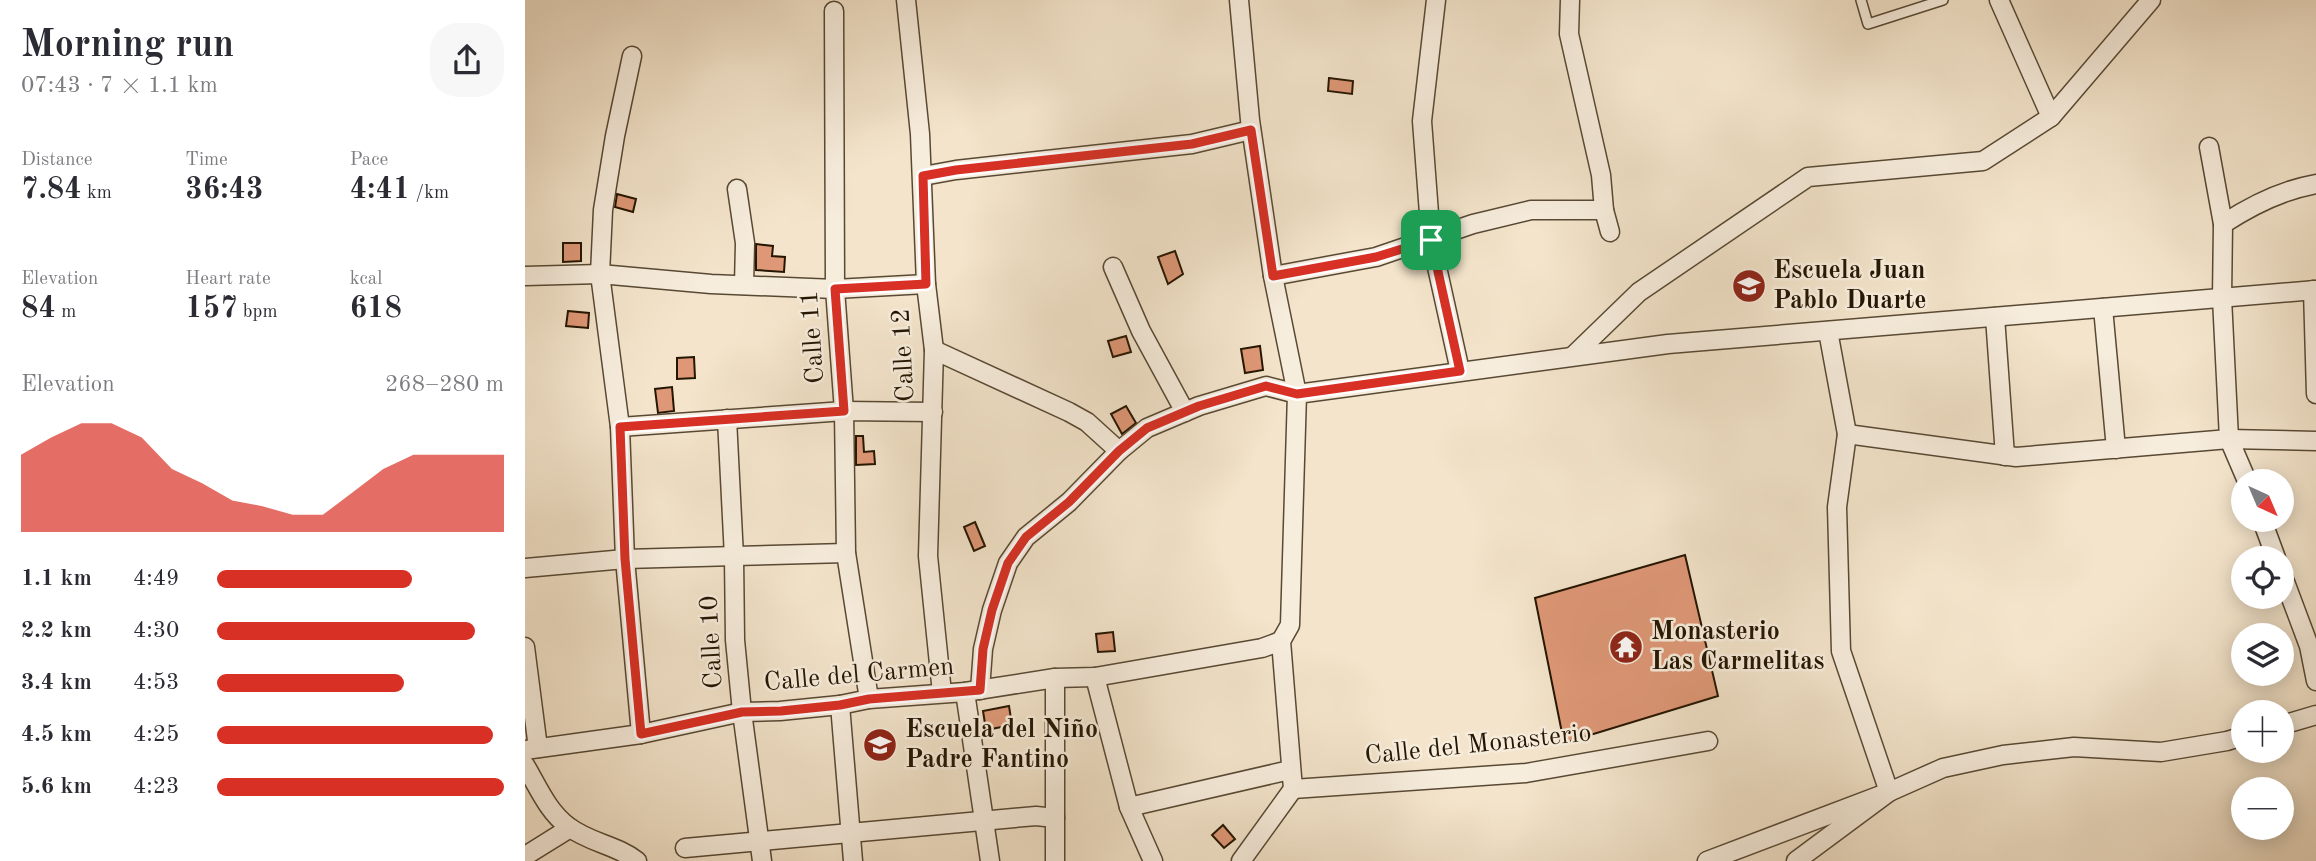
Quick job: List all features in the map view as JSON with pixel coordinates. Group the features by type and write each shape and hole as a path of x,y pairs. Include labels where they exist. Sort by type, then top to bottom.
{"street":[{"path":"1239,0 1251,130 1273,276 1297,394 1290,625 1281,641 1293,789 1241,861"},
{"path":"1436,0 1422,121 1431,240 1460,371"},
{"path":"1570,0 1569,34 1601,175 1604,210 1610,232"},
{"path":"1999,0 2051,117"},
{"path":"1573,356 1639,292 1808,177 1983,161 2051,117 2151,0"},
{"name":"Calle 12","path":"906,7 921,134 926,284 934,350 928,556 942,693"},
{"name":"Calle 11","path":"834,11 835,289 844,411 846,553 869,699"},
{"path":"632,57 603,211 600,274 620,427 625,559 641,734"},
{"path":"923,176 1192,144 1251,130"},
{"path":"2209,146 2223,224 2222,298 2229,439 2242,469"},
{"path":"2223,224 2250,206 2296,187 2316,184"},
{"path":"737,189 745,243 744,285"},
{"path":"1273,276 1376,257 1473,224 1531,210 1604,210"},
{"path":"1112,267 1185,412"},
{"path":"525,276 600,274 835,289 926,284"},
{"path":"989,861 973,691 989,623 1008,563 1026,537 1069,502 1119,451 1147,428 1185,412 1266,386 1297,394 1668,344 2314,290 2316,394"},
{"path":"2103,308 2116,449"},
{"path":"1995,317 2005,456"},
{"path":"1828,331 1847,434 1837,507 1841,651 1889,792"},
{"path":"934,350 1069,412 1087,422 1119,451"},
{"path":"620,427 844,411 933,412"},
{"name":"Calle 10","path":"727,419 735,640 762,861"},
{"path":"1847,434 2016,457 2229,439 2316,441"},
{"path":"525,568 625,559 846,553"},
{"path":"2294,606 2309,646 2316,681"},
{"name":"Calle del Carmen","path":"531,749 641,734 742,712 781,711 869,699 973,691 1055,678 1095,677 1262,648 1281,641"},
{"path":"525,647 531,749"},
{"path":"1095,677 1129,807 1153,861"},
{"path":"1055,678 1055,861"},
{"path":"840,705 853,861"},
{"path":"2294,721 2316,715"},
{"path":"1707,861 1889,792 1943,768 2003,755 2074,747 2161,752 2231,740"},
{"name":"Calle del Monasterio","path":"1293,789 1526,773 1708,741"},
{"path":"525,765 551,810 570,828 627,852 638,861"},
{"path":"1129,807 1290,770"},
{"path":"1796,861 1889,792"},
{"path":"685,849 1036,816 1055,818"},
{"path":"525,856 570,828"}],"lane":[{"path":"1861,0 1868,24 1943,0"}],"building":[{"path":"1329,78 1353,81 1352,94 1328,91"},
{"path":"617,194 636,199 633,212 615,207"},
{"path":"563,243 581,243 581,261 563,262"},
{"path":"756,244 773,246 772,256 785,257 784,272 756,270"},
{"path":"1175,251 1183,274 1168,284 1158,257"},
{"path":"568,311 589,313 588,328 566,326"},
{"path":"1126,336 1131,352 1113,357 1108,341"},
{"path":"1260,346 1263,370 1245,373 1241,349"},
{"path":"694,357 695,378 677,379 677,358"},
{"path":"672,387 674,411 658,413 655,389"},
{"path":"1126,406 1136,423 1122,434 1111,414"},
{"path":"856,436 863,436 864,452 874,451 875,464 856,465"},
{"path":"975,522 985,546 974,551 964,527"},
{"name":"Monasterio Las Carmelitas","path":"1685,555 1718,696 1564,743 1535,598"},
{"path":"1113,632 1115,651 1098,652 1096,634"},
{"path":"1009,706 1012,725 986,730 983,711"},
{"path":"1223,825 1235,839 1224,848 1212,835"}],"place":[{"name":"Escuela Juan Pablo Duarte","path":"1749,286"},
{"name":"Monasterio Las Carmelitas","path":"1626,647"},
{"name":"Escuela del Niño Padre Fantino","path":"880,745"}],"route":[{"path":"1251,130 1273,276 1376,257 1431,240 1460,371 1297,394 1266,386 1199,406 1147,428 1119,451 1069,502 1026,537 1008,563 992,610 983,649 980,690 869,699 781,711 742,712 641,734 625,559 620,427 844,411 835,289 926,284 923,176 1192,144 1251,130"}]}
